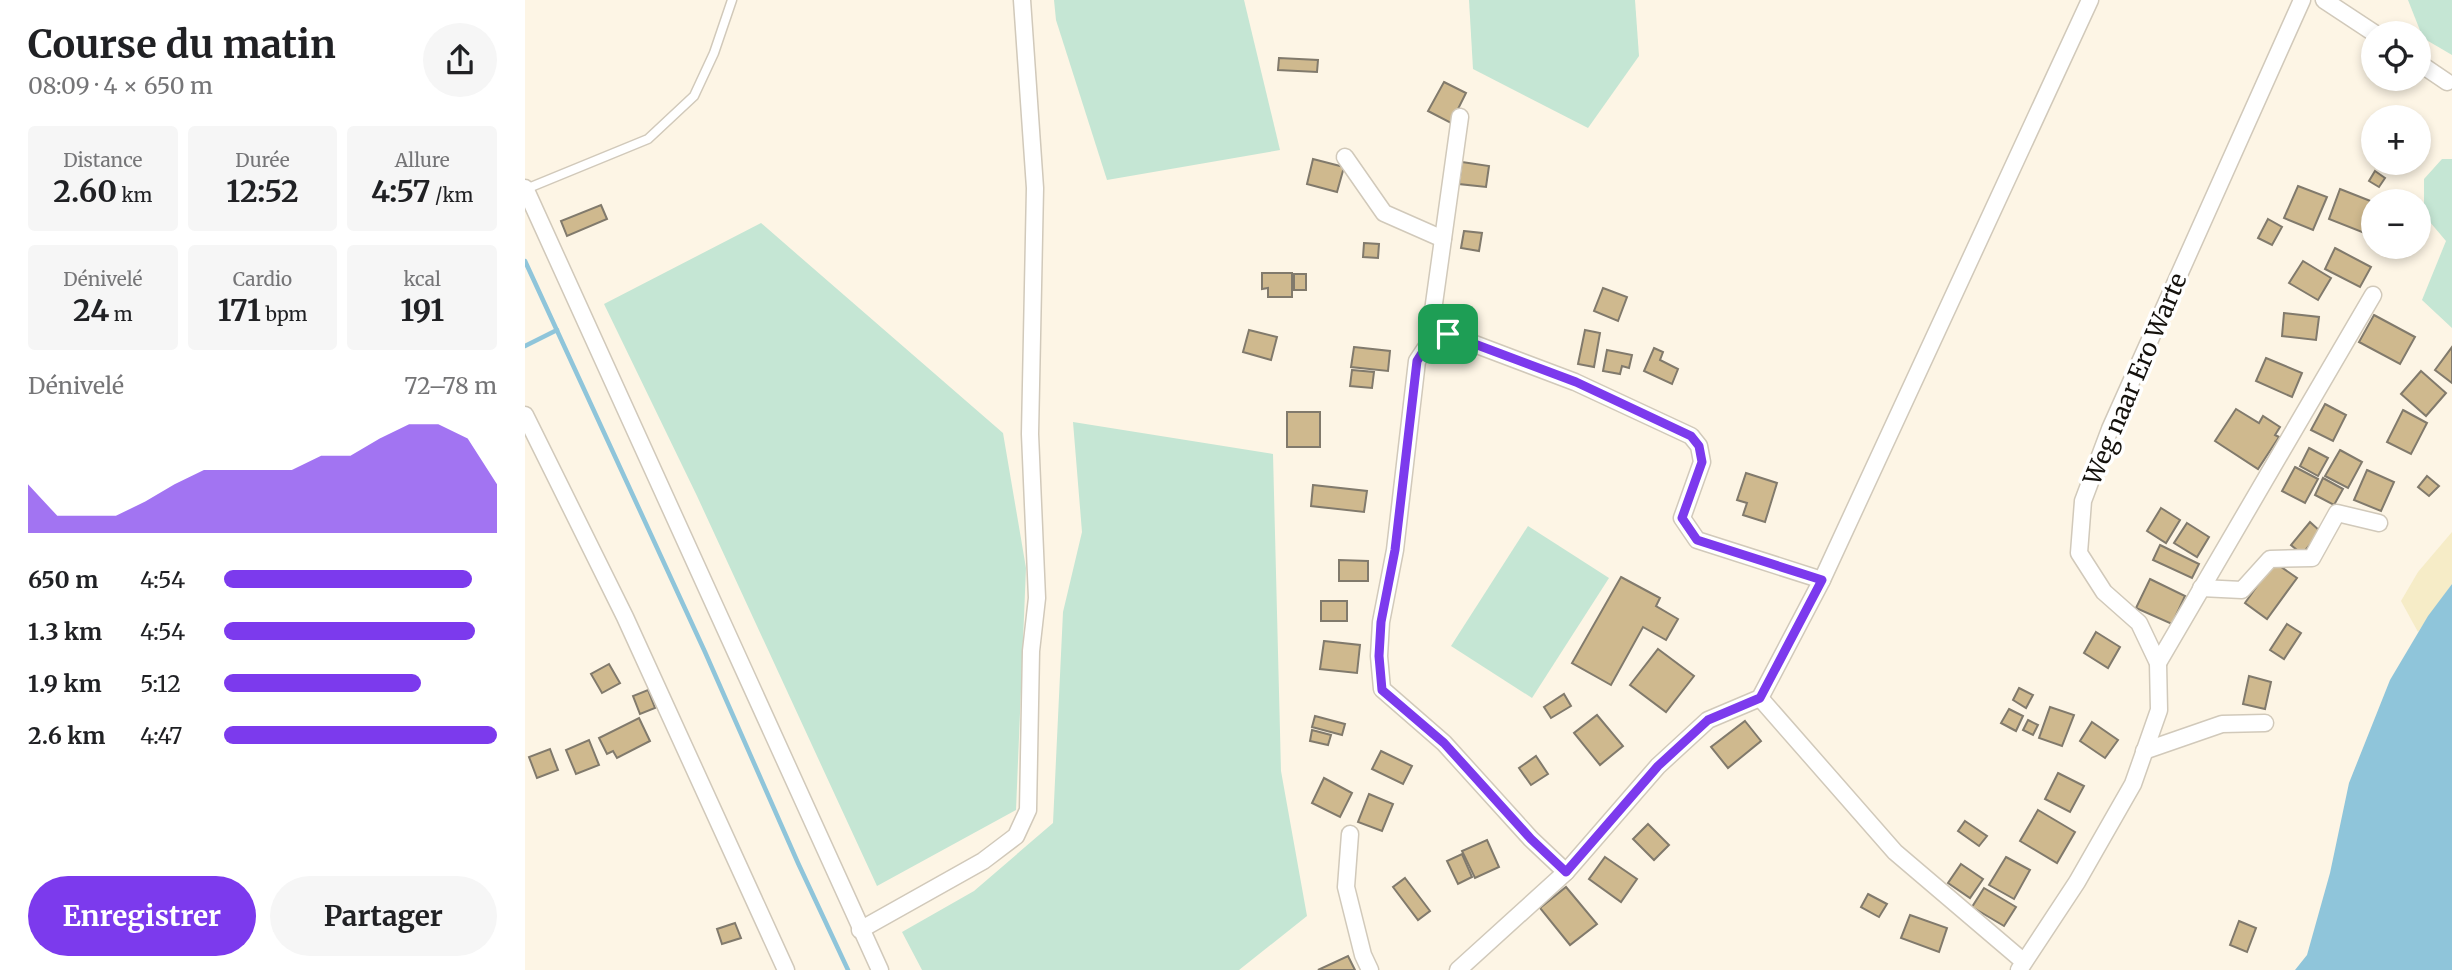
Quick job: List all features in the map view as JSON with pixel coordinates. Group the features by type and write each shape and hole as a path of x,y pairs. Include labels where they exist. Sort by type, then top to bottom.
{"street":[{"path":"860,930 983,861 1017,836 1028,810 1031,651 1037,598 1030,434 1035,188 1022,0"},
{"path":"1458,970 1566,872 1658,766 1708,720 1760,698 1822,580 2089,0"},
{"name":"Weg naar Ero Warte","path":"2021,965 2077,882 2133,784 2159,710 2158,663 2139,623 2104,592 2078,554 2083,501 2110,429 2302,0"},
{"path":"2324,0 2361,24"},
{"path":"2431,71 2447,82"},
{"path":"1460,117 1432,318 1448,334 1576,382 1691,436 1699,446 1702,462 1682,518 1697,540 1822,580"},
{"path":"1345,157 1384,213 1443,239"},
{"path":"525,189 880,970"},
{"path":"2158,663 2373,295"},
{"path":"1448,334 1429,342 1417,361 1395,550 1381,622 1379,656 1382,690 1444,743 1531,839 1566,872"},
{"path":"525,415 625,617 786,970"},
{"path":"2201,588 2242,590 2270,559 2312,558 2337,513 2379,523"},
{"path":"1760,698 1895,852 2021,965"},
{"path":"2144,751 2222,724 2265,723"},
{"path":"1350,834 1346,887 1363,955 1370,970"}],"lane":[{"path":"525,189 648,139 694,96 714,53 731,0"}],"green space":[{"path":"1054,0 1244,0 1280,150 1107,180 1056,20"},
{"path":"1469,0 1635,0 1639,56 1588,128 1473,69"},
{"path":"2408,0 2452,0 2452,55 2431,43 2431,21 2416,21"},
{"path":"2442,159 2452,159 2452,328 2422,300 2446,241 2431,223 2431,189 2424,189 2424,179 2431,175 2431,171"},
{"path":"761,223 1003,433 1026,568 1016,810 877,886 697,496 604,304"},
{"path":"1073,422 1273,454 1281,771 1307,916 1239,970 922,970 902,932 974,891 1053,823 1063,612 1082,532"},
{"path":"1528,526 1609,578 1532,698 1451,646"}],"sand":[{"path":"2452,532 2452,584 2418,632 2401,601 2418,572"}],"water":[{"path":"2452,584 2452,970 2295,970 2307,955 2330,873 2349,783 2390,680 2428,616"}],"building":[{"path":"1279,58 1318,60 1317,72 1278,70"},
{"path":"1444,82 1466,93 1451,123 1428,111"},
{"path":"1313,159 1344,167 1337,192 1307,184"},
{"path":"1462,162 1489,166 1486,187 1459,184"},
{"path":"2373,175 2385,178 2379,187 2369,181"},
{"path":"2298,186 2327,197 2313,230 2284,218"},
{"path":"2340,189 2361,197 2361,232 2329,219"},
{"path":"601,205 607,219 567,236 561,221"},
{"path":"2268,219 2282,227 2272,245 2258,238"},
{"path":"1464,231 1482,233 1479,251 1461,248"},
{"path":"1364,243 1379,244 1378,258 1363,257"},
{"path":"2335,248 2371,267 2360,287 2325,269"},
{"path":"2303,261 2331,278 2318,300 2289,283"},
{"path":"1262,273 1292,273 1292,297 1268,297 1268,288 1262,289"},
{"path":"1294,274 1306,274 1306,290 1294,290"},
{"path":"1603,288 1627,297 1618,321 1594,311"},
{"path":"2284,313 2319,317 2316,340 2282,336"},
{"path":"2374,315 2415,337 2400,364 2359,342"},
{"path":"1249,330 1277,337 1271,360 1243,352"},
{"path":"1585,330 1600,333 1594,367 1578,364"},
{"path":"1354,347 1390,351 1388,371 1351,367"},
{"path":"2452,347 2452,383 2435,370"},
{"path":"1654,348 1663,352 1660,360 1678,369 1672,384 1644,371"},
{"path":"1607,350 1632,355 1629,368 1622,366 1620,374 1603,371"},
{"path":"2266,358 2302,373 2292,397 2256,381"},
{"path":"1352,370 1374,372 1372,388 1350,386"},
{"path":"2421,371 2446,393 2426,416 2401,394"},
{"path":"2325,404 2346,415 2333,441 2311,430"},
{"path":"2236,409 2259,423 2263,416 2280,427 2275,435 2279,437 2258,469 2215,441"},
{"path":"2403,410 2427,423 2411,454 2387,442"},
{"path":"1287,412 1320,412 1320,447 1287,447"},
{"path":"2309,448 2328,458 2318,476 2300,466"},
{"path":"2340,450 2362,462 2348,488 2325,476"},
{"path":"2295,467 2318,479 2305,503 2282,491"},
{"path":"2367,470 2394,482 2381,511 2354,500"},
{"path":"1746,473 1777,483 1765,522 1743,515 1747,503 1737,500"},
{"path":"2427,476 2439,486 2429,496 2418,487"},
{"path":"2323,478 2343,489 2334,505 2315,495"},
{"path":"1313,485 1367,491 1364,512 1311,506"},
{"path":"2161,508 2180,520 2166,543 2147,531"},
{"path":"2310,522 2321,532 2302,554 2291,545"},
{"path":"2187,523 2209,537 2197,557 2174,543"},
{"path":"2160,545 2199,564 2192,578 2153,560"},
{"path":"1339,560 1368,561 1368,581 1339,581"},
{"path":"2274,562 2297,578 2267,619 2245,603"},
{"path":"1621,577 1660,598 1656,606 1678,619 1666,640 1643,627 1611,685 1572,663"},
{"path":"2150,579 2185,596 2172,624 2136,608"},
{"path":"1321,601 1347,601 1347,621 1321,621"},
{"path":"2287,624 2301,633 2284,659 2270,650"},
{"path":"2096,632 2120,647 2108,668 2084,653"},
{"path":"1324,641 1360,645 1357,673 1320,669"},
{"path":"1658,649 1694,676 1666,712 1630,685"},
{"path":"609,664 620,683 602,693 591,674"},
{"path":"2249,676 2271,682 2265,709 2243,704"},
{"path":"2019,688 2033,695 2026,708 2013,700"},
{"path":"648,690 655,708 640,714 633,696"},
{"path":"1564,694 1571,706 1551,718 1544,707"},
{"path":"2050,707 2074,715 2062,746 2039,738"},
{"path":"2009,709 2023,716 2016,731 2001,723"},
{"path":"1597,715 1623,746 1600,765 1574,733"},
{"path":"1315,716 1345,724 1342,735 1312,727"},
{"path":"639,718 650,741 617,758 613,751 607,754 599,738"},
{"path":"2028,720 2038,725 2033,735 2023,730"},
{"path":"1745,721 1761,741 1728,768 1711,747"},
{"path":"2092,722 2118,740 2105,758 2080,741"},
{"path":"1312,730 1331,735 1328,745 1310,741"},
{"path":"589,740 599,765 576,774 566,750"},
{"path":"550,749 558,770 537,778 529,757"},
{"path":"1381,751 1412,766 1403,784 1372,769"},
{"path":"1536,756 1548,774 1531,785 1519,768"},
{"path":"2058,773 2084,786 2070,812 2045,799"},
{"path":"1324,778 1352,793 1340,817 1312,803"},
{"path":"1369,794 1393,804 1382,831 1358,822"},
{"path":"2038,810 2075,832 2057,863 2020,841"},
{"path":"1965,821 1987,836 1979,846 1958,831"},
{"path":"1648,824 1669,845 1654,860 1633,839"},
{"path":"1487,840 1499,867 1475,878 1462,851"},
{"path":"1462,854 1472,877 1458,884 1447,861"},
{"path":"1605,857 1637,879 1621,902 1589,879"},
{"path":"2006,857 2030,870 2014,899 1989,885"},
{"path":"1961,864 1983,879 1970,898 1948,883"},
{"path":"1405,878 1430,911 1418,920 1393,887"},
{"path":"1566,887 1597,924 1570,945 1540,908"},
{"path":"1984,888 2016,907 2004,926 1972,907"},
{"path":"1868,894 1887,904 1879,917 1861,907"},
{"path":"1910,915 1947,928 1939,952 1901,938"},
{"path":"2239,921 2256,928 2247,952 2230,945"},
{"path":"735,923 741,938 722,944 717,929"},
{"path":"1348,956 1355,970 1318,970"}],"waterway":[{"path":"525,261 848,970"},
{"path":"525,346 557,330"}],"route":[{"path":"1448,334 1576,382 1691,436 1699,446 1702,462 1682,518 1697,540 1822,580 1760,698 1708,720 1658,766 1566,872 1531,839 1444,743 1382,690 1379,656 1381,622 1395,550 1417,361 1429,342 1448,334"}]}
